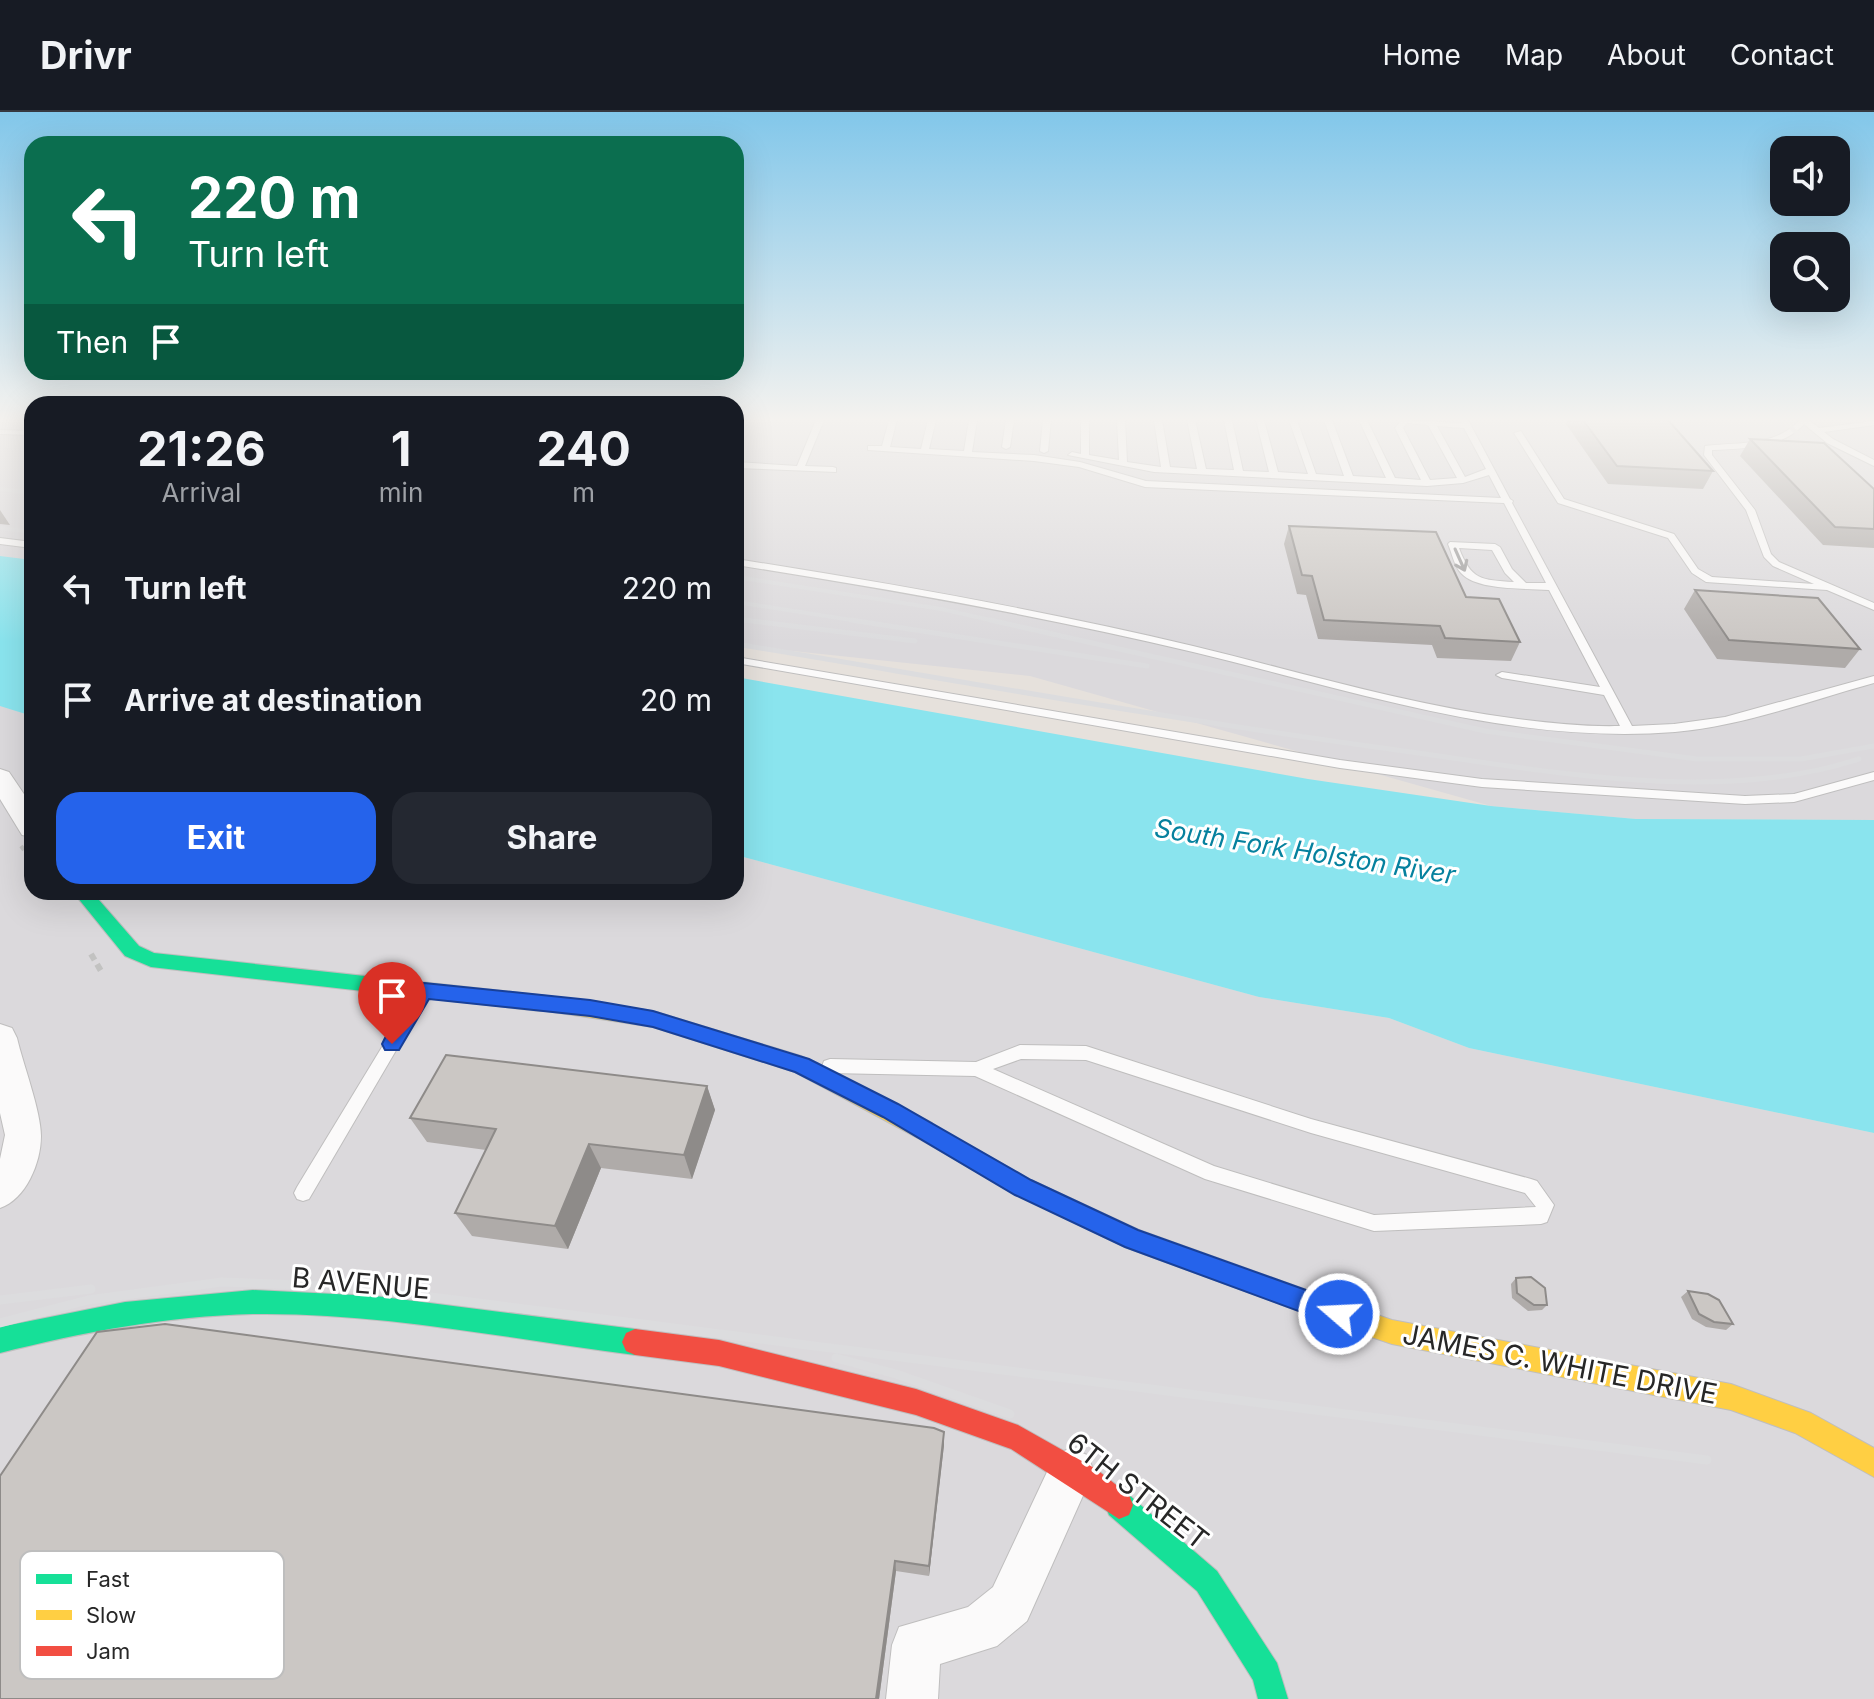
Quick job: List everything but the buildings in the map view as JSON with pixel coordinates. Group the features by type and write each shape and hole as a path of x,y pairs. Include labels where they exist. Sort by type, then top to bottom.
{"street":[{"path":"0,778 24,816"},
{"name":"JAMES C. WHITE DRIVE","path":"89,900 132,951 151,960 548,1003 653,1019 801,1065 891,1111 1023,1187 1147,1244 1392,1332 1731,1397 1802,1422 1874,1463"},
{"path":"0,1038 23,1135 17,1166 0,1191"},
{"name":"B AVENUE","path":"0,1340 53,1326 149,1311 244,1304 336,1305 719,1353"},
{"name":"6TH STREET","path":"719,1353 916,1402 1018,1438 1071,1471 1158,1536 1207,1581 1266,1674 1273,1699"},
{"path":"912,1699 917,1645 980,1629 1010,1604 1071,1471"}],"lane":[{"path":"1360,494 1509,501"},
{"path":"1505,494 1627,728"},
{"path":"1557,494 1561,501 1671,536 1695,571 1710,580 1824,588"},
{"path":"1738,494 1750,510 1767,555 1784,569 1874,607"},
{"path":"0,541 24,544"},
{"path":"1522,584 1508,571 1495,547 1453,544 1464,572 1472,577 1522,584 1553,587"},
{"path":"744,563 894,585 1019,609 1504,722 1552,728 1675,728 1766,710 1874,679"},
{"path":"744,661 1311,759 1482,783 1745,800 1794,798 1874,776"},
{"path":"1502,675 1608,692"},
{"path":"303,1193 424,990"},
{"path":"801,1065 976,1069 1020,1052 1086,1053 1311,1126 1531,1187 1545,1205 1541,1216 1374,1223 1211,1173 976,1069"}],"shaded area":[{"path":"0,494 24,494 24,572 0,570"},
{"path":"744,494 1874,494 1874,820 1636,819 1491,806 1030,676 744,646"},
{"path":"0,705 24,713 24,900 744,900 744,857 1259,997 1389,1018 1469,1048 1874,1133 1874,1699 0,1699"}],"water":[{"path":"0,556 24,559 24,714 0,706"},
{"name":"South Fork Holston River","path":"744,678 1308,779 1491,806 1636,819 1874,820 1874,1133 1469,1048 1389,1018 1259,997 744,857"}],"railway":[{"path":"0,528 24,531"},
{"path":"744,578 941,609 999,622"},
{"path":"744,603 864,622"},
{"path":"744,620 915,641"},
{"path":"744,620 760,622"},
{"path":"851,620 1147,666"},
{"path":"990,620 1485,731 1697,759 1801,759 1874,746"},
{"path":"744,645 1237,727 1574,774 1691,782 1749,780 1805,773 1859,759"},
{"path":"0,1323 88,1300 222,1282 353,1287 1707,1460"},
{"path":"0,1300 91,1289"},
{"path":"836,1358 896,1374 1010,1414"}],"traffic: fast":[{"path":"89,900 132,951 151,960 540,1003"},
{"path":"0,1340 83,1321 168,1308 296,1302 449,1317 635,1342"},
{"path":"1119,1505 1207,1581 1266,1674 1273,1699"}],"traffic: slow":[{"path":"540,1003 653,1019 801,1065 924,1130"},
{"path":"1348,1317 1392,1332 1731,1397 1802,1422 1874,1463"}],"traffic: jam":[{"path":"924,1130 1023,1187 1133,1239 1348,1317"},
{"path":"635,1342 719,1353 916,1402 1018,1438 1086,1479 1119,1505"}],"route":[{"path":"392,1044 424,990 535,1001 653,1019 801,1065 891,1111 1023,1187 1133,1239 1339,1314"}]}
